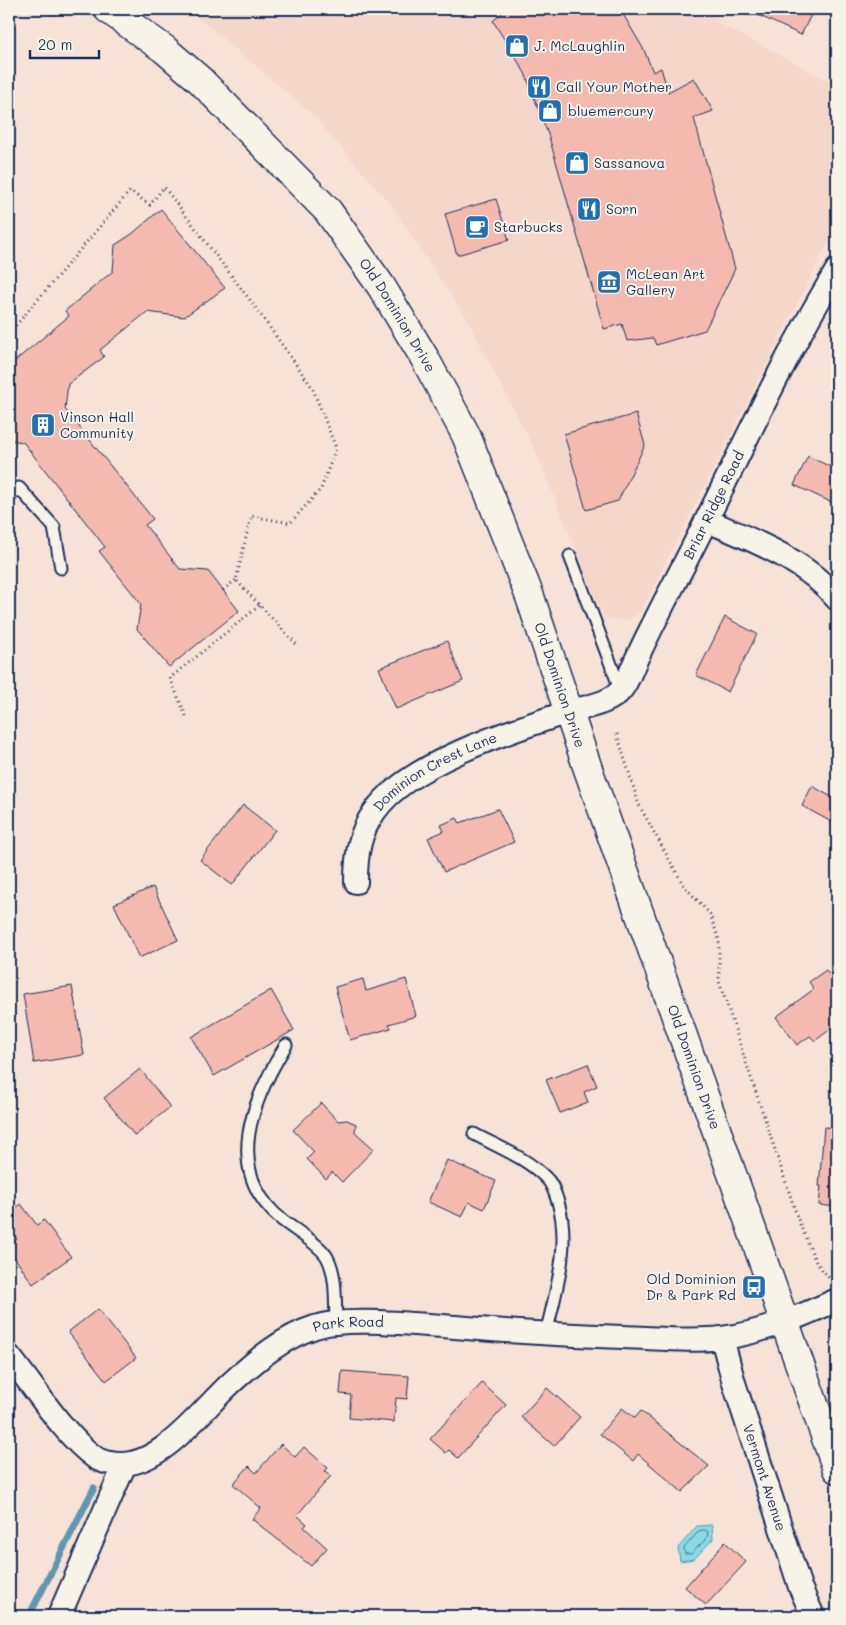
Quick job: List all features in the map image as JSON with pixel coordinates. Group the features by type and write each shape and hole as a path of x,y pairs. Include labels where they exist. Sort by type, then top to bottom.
{"main road":[{"name":"Old Dominion Drive","path":"108,9 164,50 225,104 328,211 380,286 424,357 466,435 530,597 568,712 837,1469"}],"street":[{"name":"Briar Ridge Road","path":"621,691 650,630 708,521 782,365 837,270"},
{"path":"708,521 780,552 810,572 837,599"},
{"path":"568,712 605,701 621,691"},
{"name":"Dominion Crest Lane","path":"356,882 356,856 363,833 374,811 390,793 425,770 456,754 568,712"},
{"name":"Park Road","path":"9,1356 75,1440 101,1461 125,1464 146,1458 169,1443 262,1357 293,1336 316,1326 336,1323 414,1324 546,1334 671,1339 722,1338 784,1323 834,1290"},
{"name":"Vermont Avenue","path":"722,1338 734,1383 808,1614"},
{"path":"60,1616 125,1464"}],"lane":[{"path":"9,497 19,488 54,527 61,568"},
{"path":"570,556 621,691"},
{"path":"286,1045 259,1094 248,1139 247,1158 253,1182 263,1203 328,1257 333,1276 336,1323"},
{"path":"474,1134 529,1164 548,1178 554,1191 564,1221 563,1257 546,1334"}],"path":[{"path":"9,327 12,330 130,191 150,205 164,187 254,304 312,387 336,448 321,489 290,523 251,516 236,580 223,590"},
{"path":"236,580 298,646"},
{"path":"186,716 170,678 260,606"},
{"path":"617,734 639,805 684,886 710,914 719,940 719,980 722,990 799,1222 816,1262 834,1290"}],"shaded area":[{"path":"188,9 705,9 720,24 837,85 837,225 641,611 627,621 609,619 599,608 537,454 468,321 391,205 310,112"}],"water":[{"path":"712,1525 713,1539 694,1559 680,1561 678,1548 697,1526"}],"building":[{"path":"506,9 620,9 644,50 653,72 661,68 668,92 694,78 713,111 694,118 735,269 705,330 656,345 653,338 627,341 622,324 604,329 549,137 525,73 493,21"},
{"path":"745,9 814,9 801,35"},
{"name":"Starbucks","path":"496,199 509,240 457,255 445,214"},
{"name":"Vinson Hall Community","path":"161,209 225,288 184,317 147,312 100,350 104,357 68,384 65,409 153,519 145,525 180,569 208,571 239,611 169,667 137,629 141,604 99,551 105,547 23,442 9,440 9,366 69,316 65,311 113,271 115,245 132,234"},
{"path":"636,414 645,445 618,501 586,510 564,434"},
{"path":"808,456 837,470 837,505 794,485"},
{"path":"725,617 757,634 728,692 696,675"},
{"path":"447,641 463,681 396,709 379,668"},
{"path":"812,786 837,800 837,825 802,806"},
{"path":"243,805 275,830 232,885 200,860"},
{"path":"498,809 514,842 444,872 428,838 444,831 441,825 457,818 460,823"},
{"path":"153,887 178,940 139,958 114,904"},
{"path":"826,970 837,985 837,1024 815,1041 810,1036 797,1045 776,1017 814,989 809,982"},
{"path":"363,979 366,991 406,979 416,1016 389,1024 391,1028 350,1040 335,987"},
{"path":"72,986 84,1055 34,1063 23,994"},
{"path":"271,990 294,1030 214,1076 191,1037"},
{"path":"588,1064 597,1086 584,1092 588,1102 560,1113 546,1080"},
{"path":"140,1069 170,1107 135,1136 104,1098"},
{"path":"321,1103 338,1121 347,1120 356,1124 355,1132 374,1149 342,1182 332,1172 326,1179 307,1159 314,1152 293,1130"},
{"path":"824,1127 837,1128 837,1207 819,1205"},
{"path":"447,1160 496,1181 484,1209 469,1202 462,1217 428,1202"},
{"path":"21,1204 37,1225 44,1220 71,1257 33,1284 9,1250 9,1245 17,1239 9,1227 9,1213"},
{"path":"98,1309 136,1358 106,1381 68,1332"},
{"path":"342,1371 409,1376 407,1399 396,1398 394,1422 349,1418 351,1395 340,1394"},
{"path":"482,1383 506,1405 458,1458 449,1450 446,1453 430,1439"},
{"path":"547,1388 580,1417 554,1446 521,1417"},
{"path":"622,1408 635,1418 641,1411 709,1466 682,1492 638,1454 633,1461 600,1434"},
{"path":"281,1444 295,1457 304,1447 328,1468 325,1471 331,1476 297,1515 307,1524 304,1527 327,1548 311,1566 252,1519 261,1508 233,1484 249,1466 256,1473"},
{"path":"725,1542 746,1562 706,1605 685,1587"}],"waterway":[{"path":"29,1616 94,1488"}],"place":[{"name":"J. McLaughlin","path":"517,46"},
{"name":"Call Your Mother","path":"539,87"},
{"name":"bluemercury","path":"550,111"},
{"name":"Sassanova","path":"577,163"},
{"name":"Sorn","path":"589,209"},
{"name":"Starbucks","path":"477,227"},
{"name":"McLean Art Gallery","path":"609,282"},
{"name":"Vinson Hall Community","path":"43,425"},
{"name":"Old Dominion Dr & Park Rd","path":"754,1287"}]}
